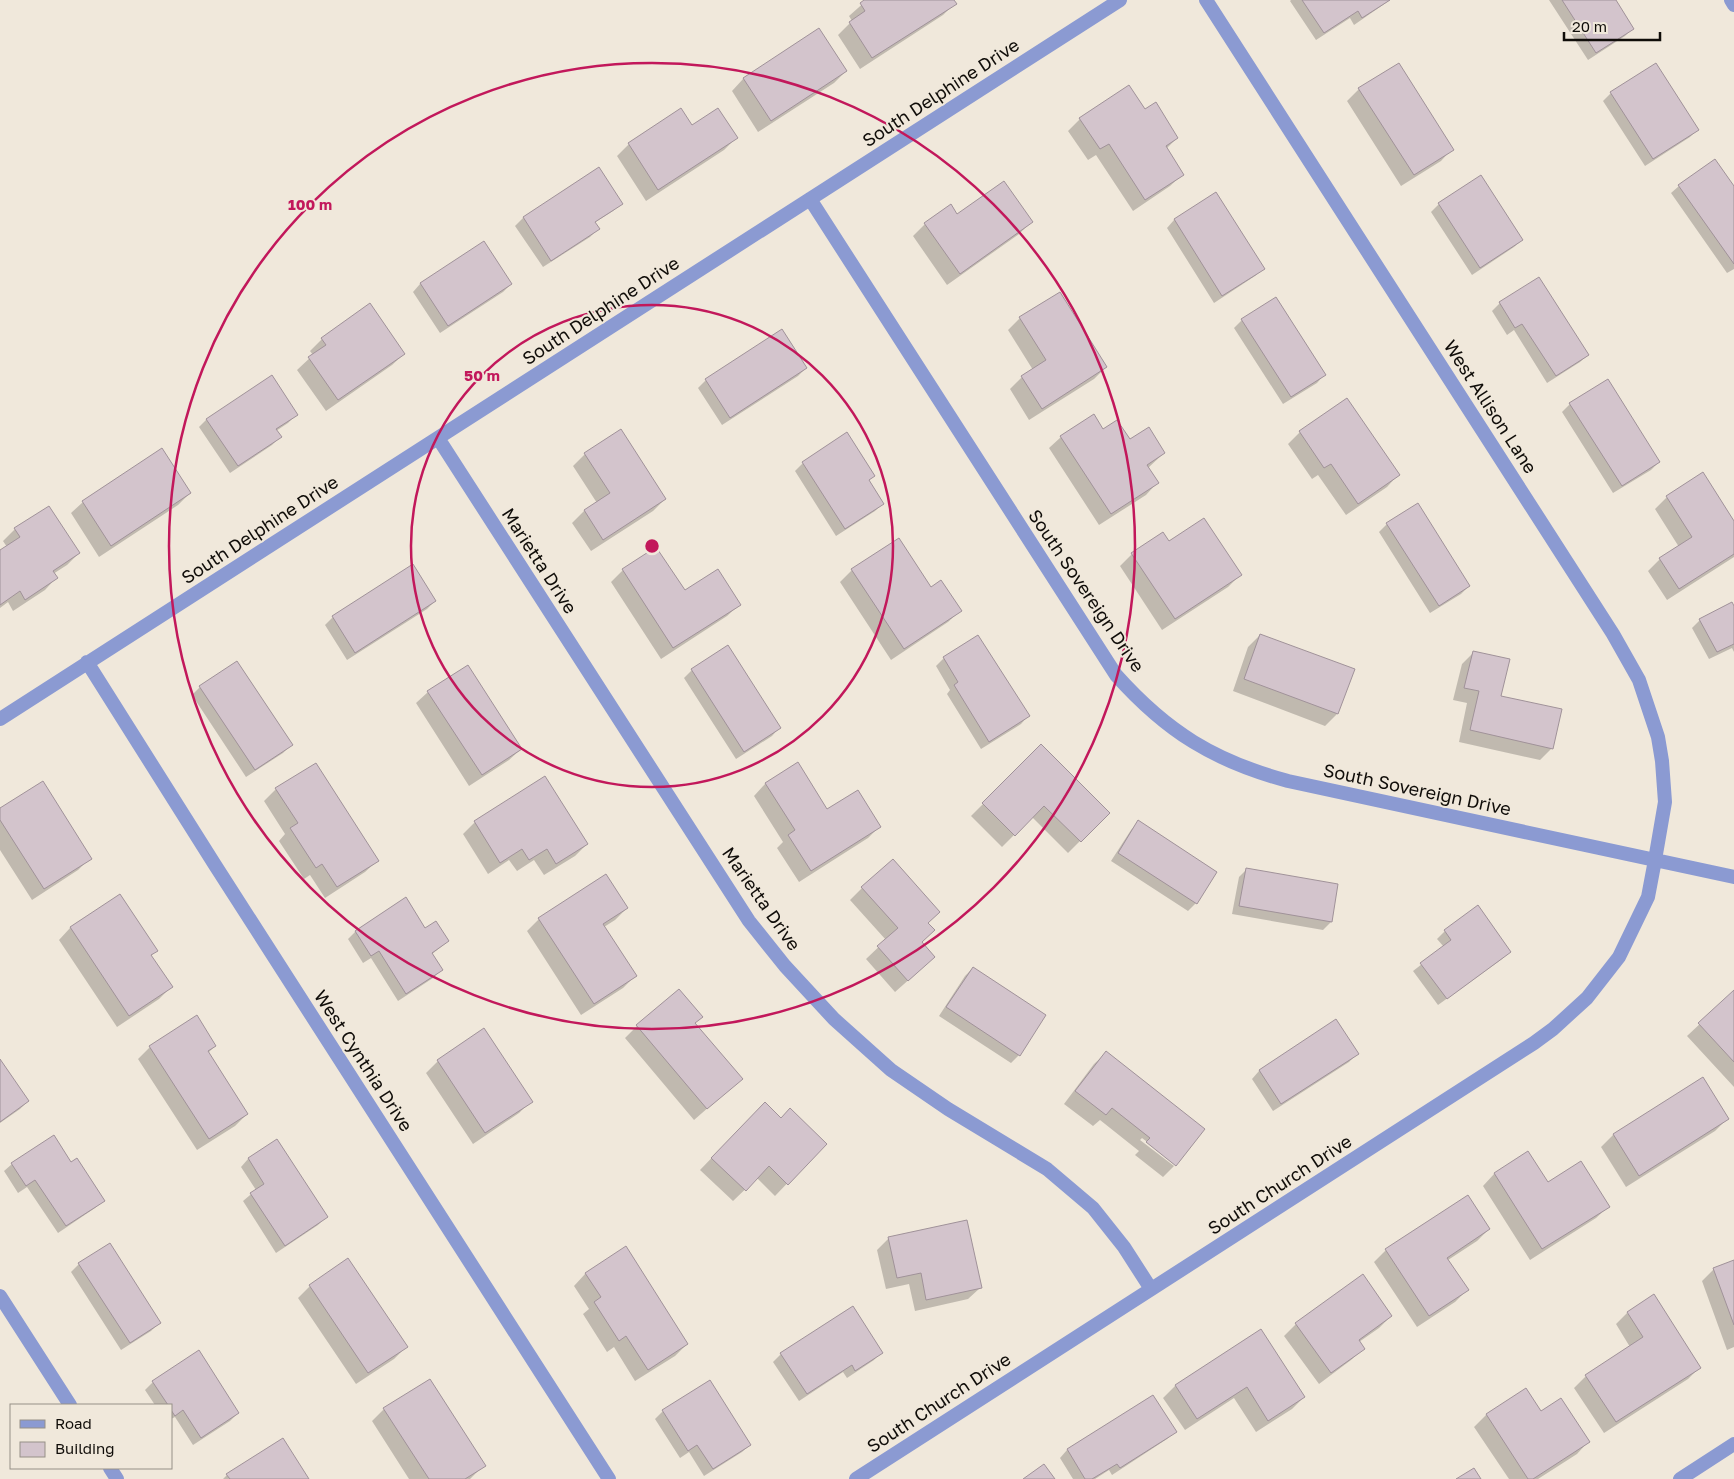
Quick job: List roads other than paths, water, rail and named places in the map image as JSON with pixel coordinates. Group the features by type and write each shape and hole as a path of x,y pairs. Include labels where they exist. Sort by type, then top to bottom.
{"street":[{"name":"South Delphine Drive","path":"0,719 1120,0"},
{"name":"West Allison Lane","path":"1206,0 1613,634 1639,680 1658,737 1662,761 1664,802 1655,860"},
{"path":"1730,0 1734,5"},
{"name":"South Sovereign Drive","path":"810,199 1116,675 1138,700 1189,740 1215,755 1255,772 1288,781 1734,878"},
{"name":"Marietta Drive","path":"438,438 749,921 785,966 834,1019 892,1070 948,1109 1048,1169 1092,1208 1124,1247 1151,1289"},
{"name":"West Cynthia Drive","path":"87,662 225,882 609,1479"},
{"name":"South Church Drive","path":"856,1479 1554,1030 1587,998 1619,956 1648,897 1655,860"},
{"path":"0,1296 69,1404"},
{"path":"1680,1479 1734,1444"}]}
